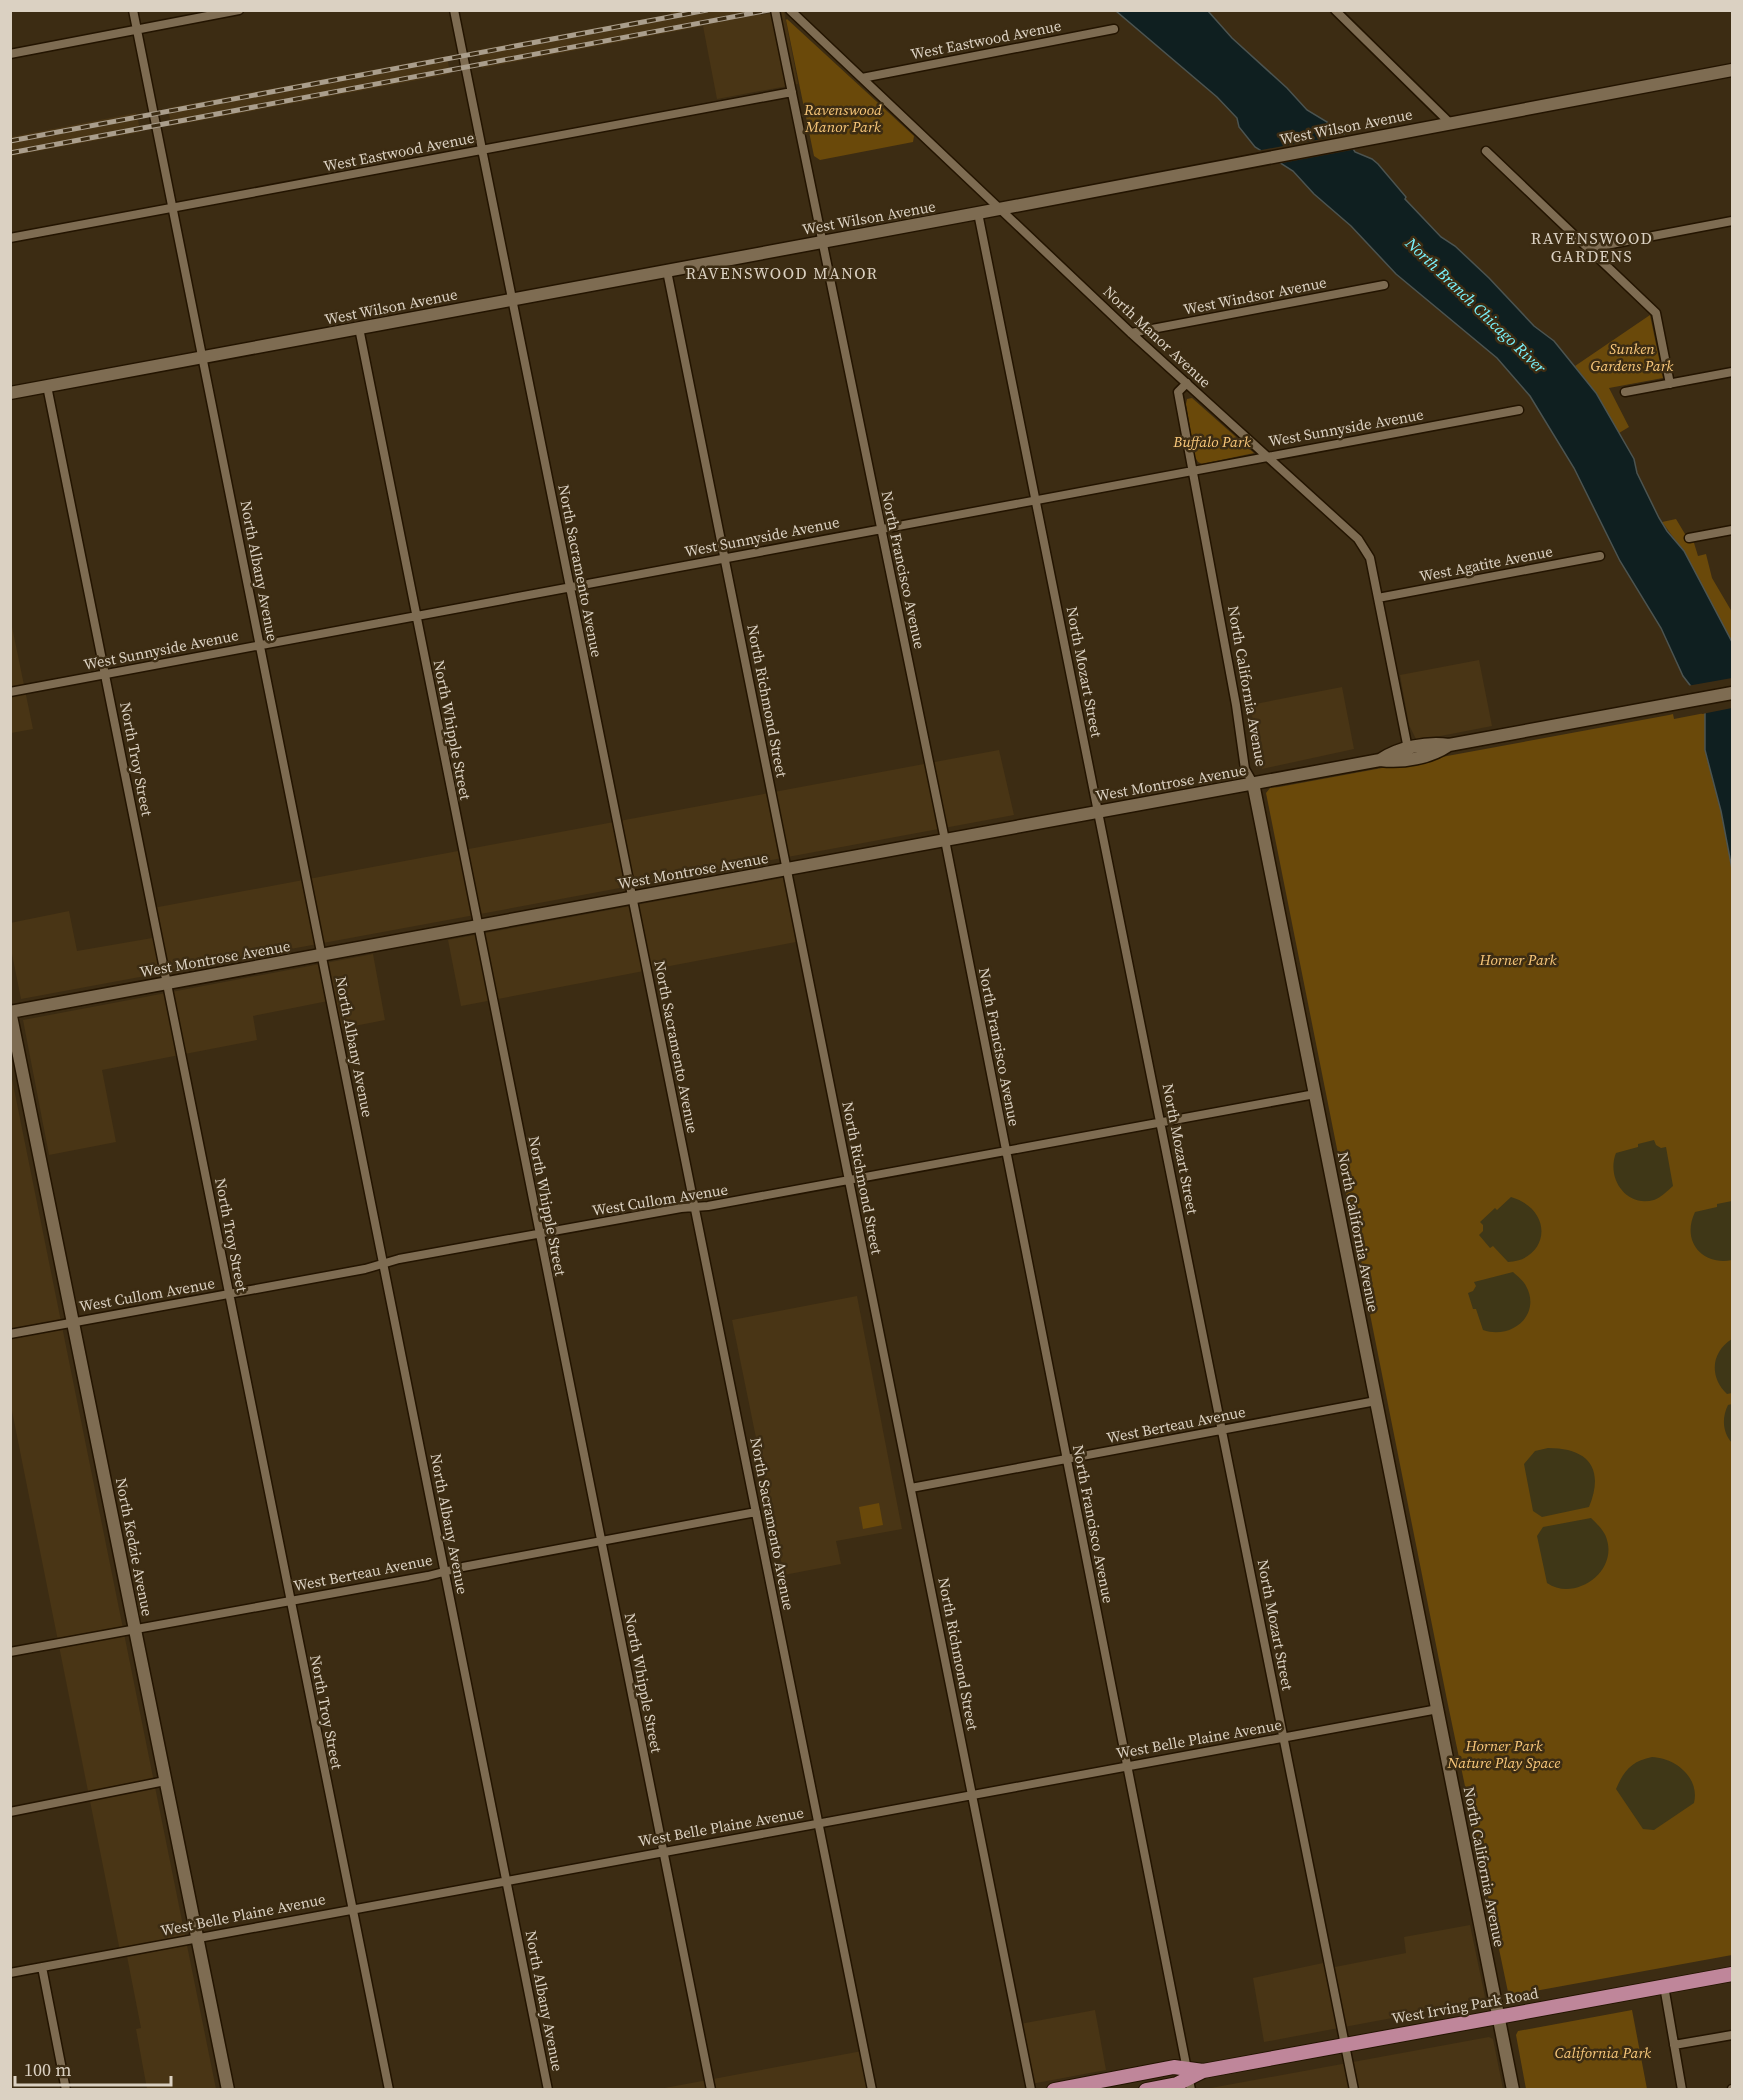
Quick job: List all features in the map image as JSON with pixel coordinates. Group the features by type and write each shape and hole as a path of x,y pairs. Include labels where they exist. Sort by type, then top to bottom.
{"main road":[{"name":"West Irving Park Road","path":"1146,2090 1177,2084 1203,2071 1732,1974"},
{"name":"West Irving Park Road","path":"1054,2090 1174,2067 1189,2079"}],"street":[{"name":"North Albany Avenue","path":"134,10 548,2090"},
{"path":"10,54 239,10"},
{"name":"North Sacramento Avenue","path":"454,10 872,2090"},
{"name":"North Francisco Avenue","path":"775,10 945,840 1189,2079"},
{"name":"North Manor Avenue","path":"790,10 1131,333 1358,538 1370,558 1405,746"},
{"path":"1335,10 1450,123"},
{"name":"West Eastwood Avenue","path":"862,78 1114,29"},
{"name":"West Wilson Avenue","path":"10,393 1001,209 1732,69"},
{"name":"West Eastwood Avenue","path":"10,238 792,92"},
{"path":"1486,151 1656,313 1670,384"},
{"name":"North Mozart Street","path":"978,213 1354,2090"},
{"path":"1590,248 1732,221"},
{"name":"North Richmond Street","path":"667,271 1031,2090"},
{"name":"West Windsor Avenue","path":"1131,333 1384,285"},
{"name":"North Whipple Street","path":"359,328 711,2090"},
{"path":"1625,392 1732,372"},
{"name":"North California Avenue","path":"1187,383 1178,392 1236,705 1245,769 1253,783 1513,2090"},
{"name":"North Troy Street","path":"47,386 389,2090"},
{"name":"West Sunnyside Avenue","path":"10,692 1519,410"},
{"path":"1689,538 1732,530"},
{"name":"West Agatite Avenue","path":"1378,598 1600,556"},
{"name":"West Montrose Avenue","path":"1380,760 1405,746 1449,745 1732,693"},
{"name":"West Montrose Avenue","path":"11,1011 1380,760 1393,762 1436,754 1449,745"},
{"name":"North Kedzie Avenue","path":"11,1011 228,2090"},
{"name":"West Cullom Avenue","path":"10,1334 365,1269 539,1234 849,1180 1315,1094"},
{"name":"West Berteau Avenue","path":"911,1488 1376,1401"},
{"name":"West Berteau Avenue","path":"10,1652 756,1512"},
{"name":"West Belle Plaine Avenue","path":"10,1973 1438,1709"},
{"path":"10,1812 165,1781"},
{"path":"42,1967 66,2090"},
{"path":"1664,1986 1682,2090"},
{"path":"1674,2045 1732,2035"}],"shaded area":[{"path":"670,11 760,11 761,15 784,11 798,84 717,99 703,26 482,68 478,50 671,14"},
{"path":"447,56 450,74 171,126 168,108"},
{"path":"136,113 141,132 11,156 11,137"},
{"path":"10,617 33,729 11,733 10,733"},
{"path":"1479,660 1492,726 1416,739 1409,725 1400,675"},
{"path":"1342,687 1354,749 1262,769 1250,705"},
{"path":"999,750 1014,815 21,999 11,949 10,923 69,911 77,951 158,937 153,908"},
{"path":"787,877 801,941 461,1006 448,940"},
{"path":"373,954 385,1020 334,1030 328,1001 253,1016 257,1040 102,1070 116,1142 49,1155 23,1020"},
{"path":"10,1069 216,2089 147,2089 136,2029 141,2028 126,1951 120,1951 11,1406"},
{"path":"857,1296 902,1529 836,1541 841,1564 784,1575 732,1320"},
{"path":"1470,1925 1485,1997 1483,2001 1264,2042 1253,1978 1328,1962 1330,1968 1406,1953 1404,1937"},
{"path":"1095,2010 1106,2070 1031,2084 1020,2024"},
{"path":"1489,2037 1493,2039 1503,2089 1200,2090"},
{"path":"862,2051 870,2090 654,2090"}],"green space":[{"name":"Ravenswood Manor Park","path":"787,19 914,136 913,142 820,160 814,156"},
{"name":"Sunken Gardens Park","path":"1650,315 1663,378 1609,388 1629,427 1619,433 1596,393 1575,366"},
{"name":"Buffalo Park","path":"1192,398 1254,453 1202,464 1198,462 1195,457 1186,404 1187,399"},
{"path":"1676,519 1685,534 1691,533 1698,556 1706,554 1712,578 1732,612 1732,642 1684,552 1662,522"},
{"name":"Horner Park","path":"1705,713 1705,750 1721,811 1732,869 1732,1955 1513,1995 1508,1992 1447,1700 1266,793 1270,788 1673,714 1674,719"},
{"path":"879,1503 883,1525 863,1529 859,1507"},
{"name":"California Park","path":"1632,2010 1647,2089 1526,2089 1516,2035 1518,2031"}],"sand":[{"path":"1654,1140 1661,1148 1666,1147 1673,1186 1654,1200 1635,1200 1621,1189 1616,1181 1614,1163 1616,1153"},
{"path":"1511,1197 1525,1203 1535,1212 1540,1223 1541,1234 1539,1244 1532,1253 1522,1259 1508,1262 1493,1246 1490,1248 1479,1235 1483,1231 1483,1225 1480,1222"},
{"path":"1732,1201 1732,1260 1712,1259 1697,1249 1693,1242 1691,1223 1695,1212"},
{"path":"1513,1272 1525,1284 1530,1297 1527,1315 1513,1328 1494,1332 1483,1330 1468,1293 1476,1286 1474,1282"},
{"path":"1732,1339 1732,1393 1727,1394 1717,1380 1715,1365 1720,1351"},
{"path":"1732,1404 1732,1443 1726,1434 1724,1419 1728,1405"},
{"path":"1548,1448 1574,1452 1583,1456 1590,1463 1595,1481 1589,1507 1542,1517 1533,1511 1524,1464 1535,1451"},
{"path":"1591,1518 1603,1531 1607,1540 1606,1563 1600,1573 1591,1581 1569,1589 1558,1588 1547,1583 1537,1536 1543,1527"},
{"path":"1652,1757 1670,1761 1684,1771 1690,1778 1695,1794 1694,1803 1654,1830 1643,1829 1616,1789 1630,1767"}],"water":[{"name":"North Branch Chicago River","path":"1116,11 1208,11 1232,38 1287,88 1307,110 1342,131 1355,152 1378,164 1406,197 1405,199 1441,237 1455,246 1534,326 1554,341 1596,393 1634,459 1637,473 1659,518 1684,551 1732,642 1732,869 1721,811 1705,750 1705,713 1696,693 1683,676 1661,628 1620,561 1574,468 1530,396 1497,358 1396,274 1351,226 1314,194 1293,171 1255,147 1239,127 1237,118 1217,97"}],"pier":[{"path":"1348,134 1357,149 1277,164 1256,151"},
{"path":"1732,678 1732,708 1702,714 1694,694 1687,686"}],"railway":[{"path":"10,141 707,10"},
{"path":"10,153 769,10"}],"district":[{"name":"RAVENSWOOD GARDENS","path":"1592,247"},
{"name":"RAVENSWOOD MANOR","path":"782,273"}],"park label":[{"name":"Horner Park Nature Play Space","path":"1504,1754"}]}
